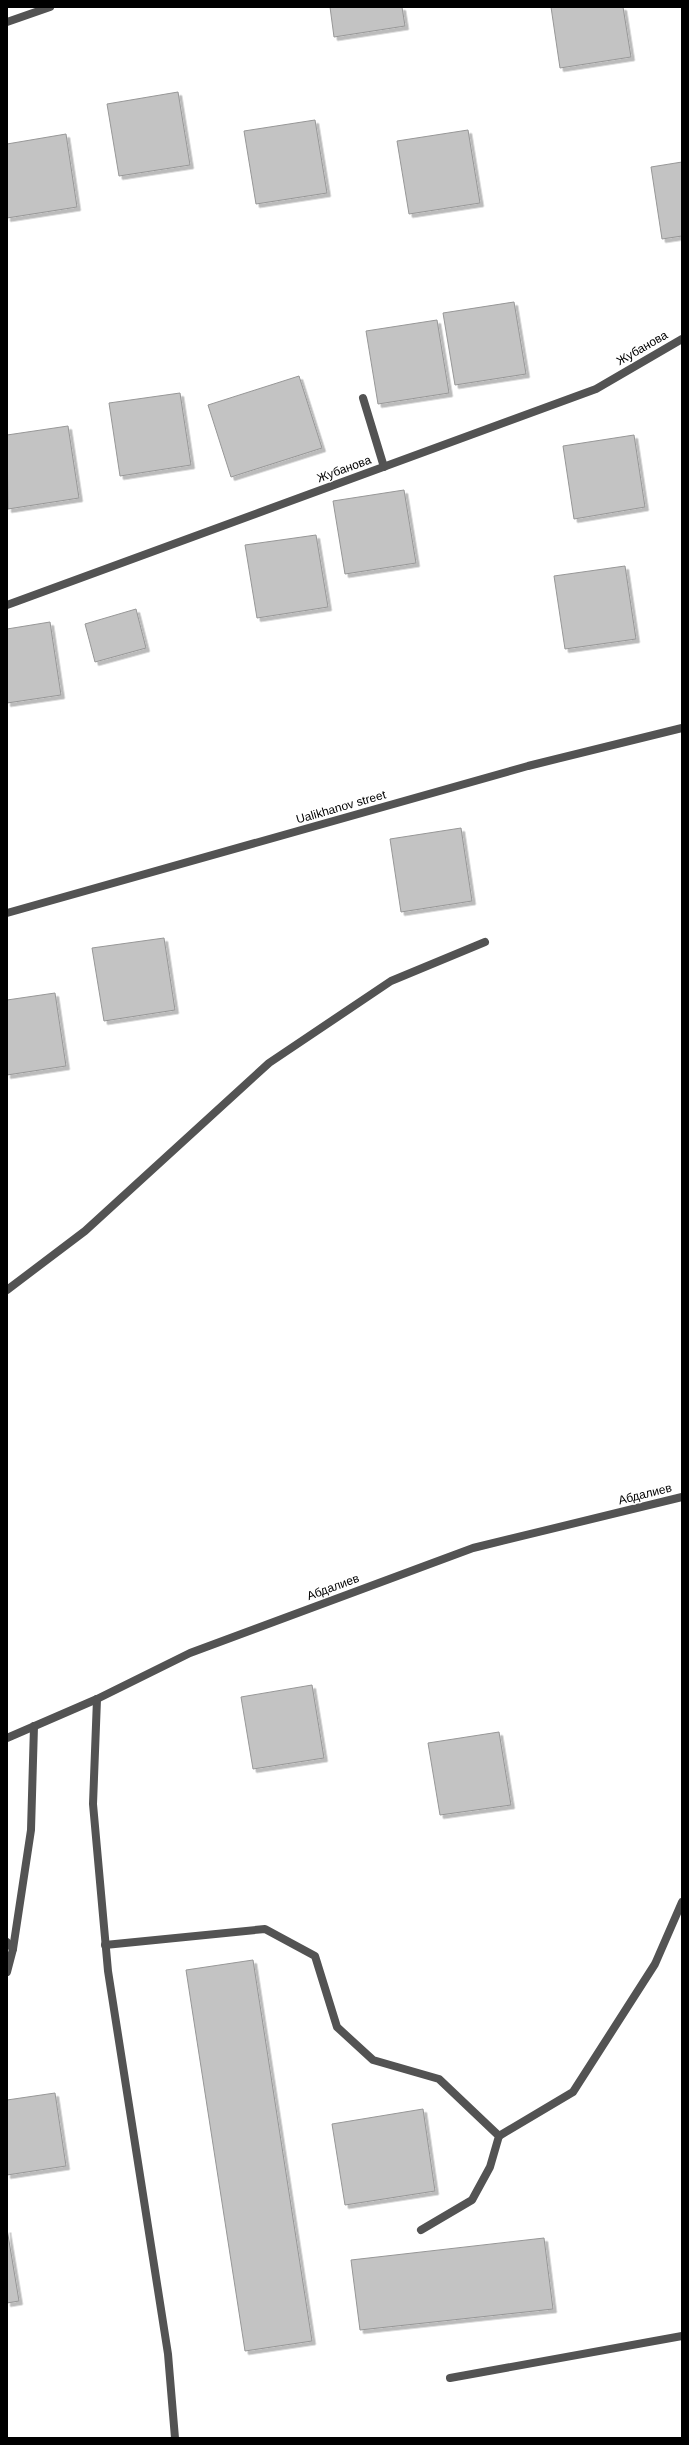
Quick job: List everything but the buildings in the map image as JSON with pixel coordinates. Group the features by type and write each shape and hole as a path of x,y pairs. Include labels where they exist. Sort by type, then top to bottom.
{"street":[{"path":"7,22 50,7"},
{"name":"Жубанова","path":"7,605 596,389 682,339"},
{"path":"363,398 384,467"},
{"name":"Ualikhanov street","path":"7,913 528,766 682,728"},
{"path":"7,1290 85,1231 269,1063 391,981 485,942"},
{"name":"Абдалиев","path":"7,1738 97,1700 190,1653 473,1548 682,1497"},
{"path":"97,1700 93,1804 105,1945 168,2354 175,2438"},
{"path":"7,1972 14,1949 31,1830 34,1726"},
{"path":"421,2230 472,2200 490,2167 499,2136 573,2092 655,1964 682,1902"},
{"path":"105,1945 265,1929 315,1956 337,2027 342,2032 374,2060 439,2079 499,2136"},
{"path":"7,1942 14,1949"},
{"path":"450,2378 682,2336"}]}
